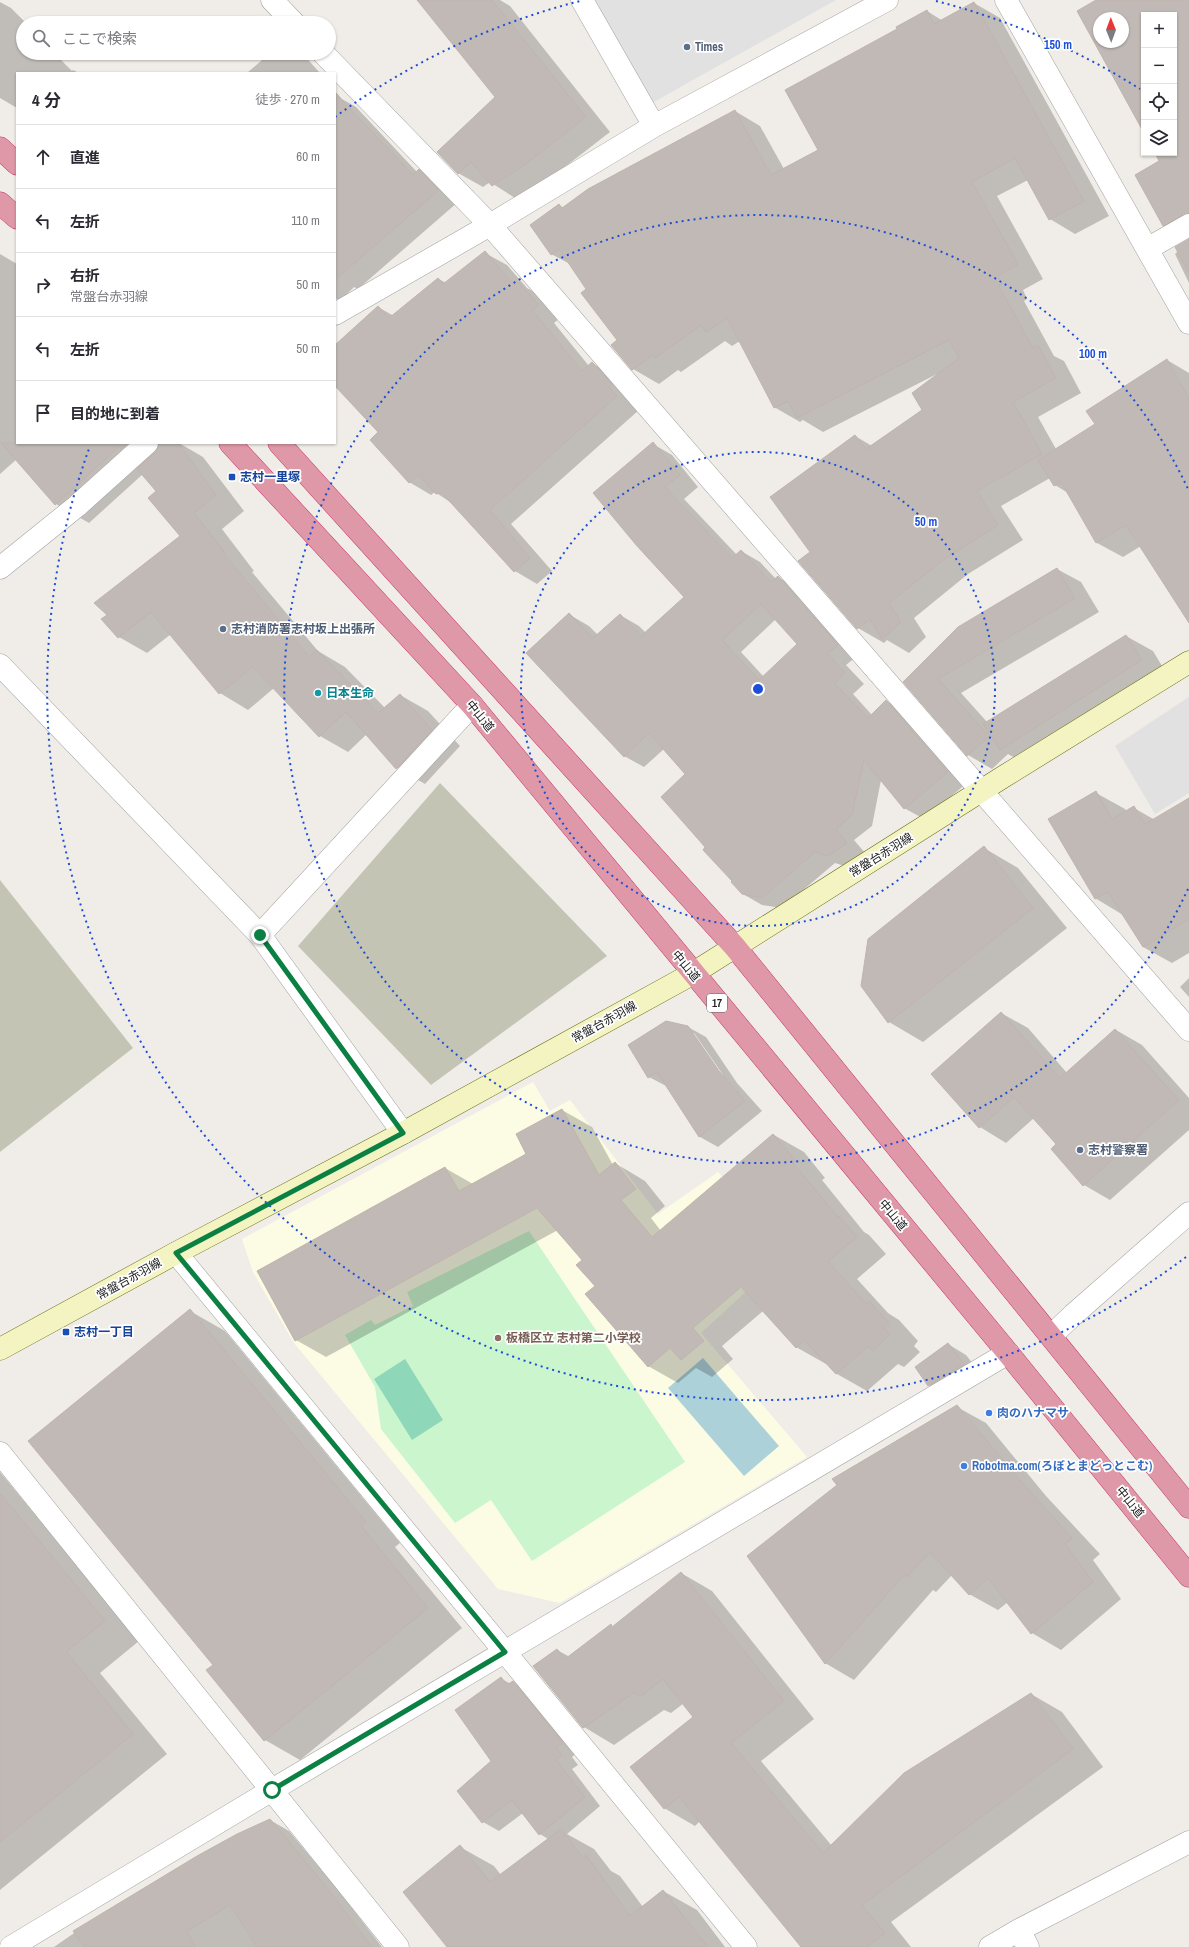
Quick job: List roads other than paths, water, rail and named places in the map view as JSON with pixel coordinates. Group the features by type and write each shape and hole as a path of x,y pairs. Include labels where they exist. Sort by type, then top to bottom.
{"highway":[{"path":"0,148 16,163"},
{"path":"0,203 16,217"},
{"name":"中山道","path":"231,444 472,705 692,974 1008,1353 1189,1576"},
{"path":"280,444 735,946 1189,1507"}],"main road":[{"name":"常盤台赤羽線","path":"0,1349 176,1253 403,1133 692,974 981,791 1189,662"}],"street":[{"path":"272,0 287,16"},
{"path":"582,0 654,126"},
{"path":"336,313 490,225 654,126 887,0"},
{"path":"1006,0 1189,323"},
{"path":"330,60 490,225 1189,1030"},
{"path":"1147,249 1189,225"},
{"path":"0,568 77,506 147,444"},
{"path":"0,665 260,935 403,1133"},
{"path":"260,935 472,705"},
{"path":"1051,1336 1073,1314 1189,1213"},
{"path":"176,1253 746,1947"},
{"path":"11,1947 272,1790 1008,1353"},
{"path":"0,1453 398,1947"},
{"path":"990,1947 1023,1938 1189,1842"}],"water":[{"path":"703,1358 779,1446 744,1476 668,1388"}],"place":[{"name":"Times","path":"687,47"},
{"name":"志村一里塚","path":"232,477"},
{"name":"志村消防署志村坂上出張所","path":"223,629"},
{"name":"日本生命","path":"318,693"},
{"name":"志村警察署","path":"1080,1150"},
{"name":"志村一丁目","path":"66,1332"},
{"name":"板橋区立 志村第二小学校","path":"498,1338"},
{"name":"肉のハナマサ","path":"989,1413"},
{"name":"Robotma.com(ろぼとまどっとこむ)","path":"964,1466"}]}
